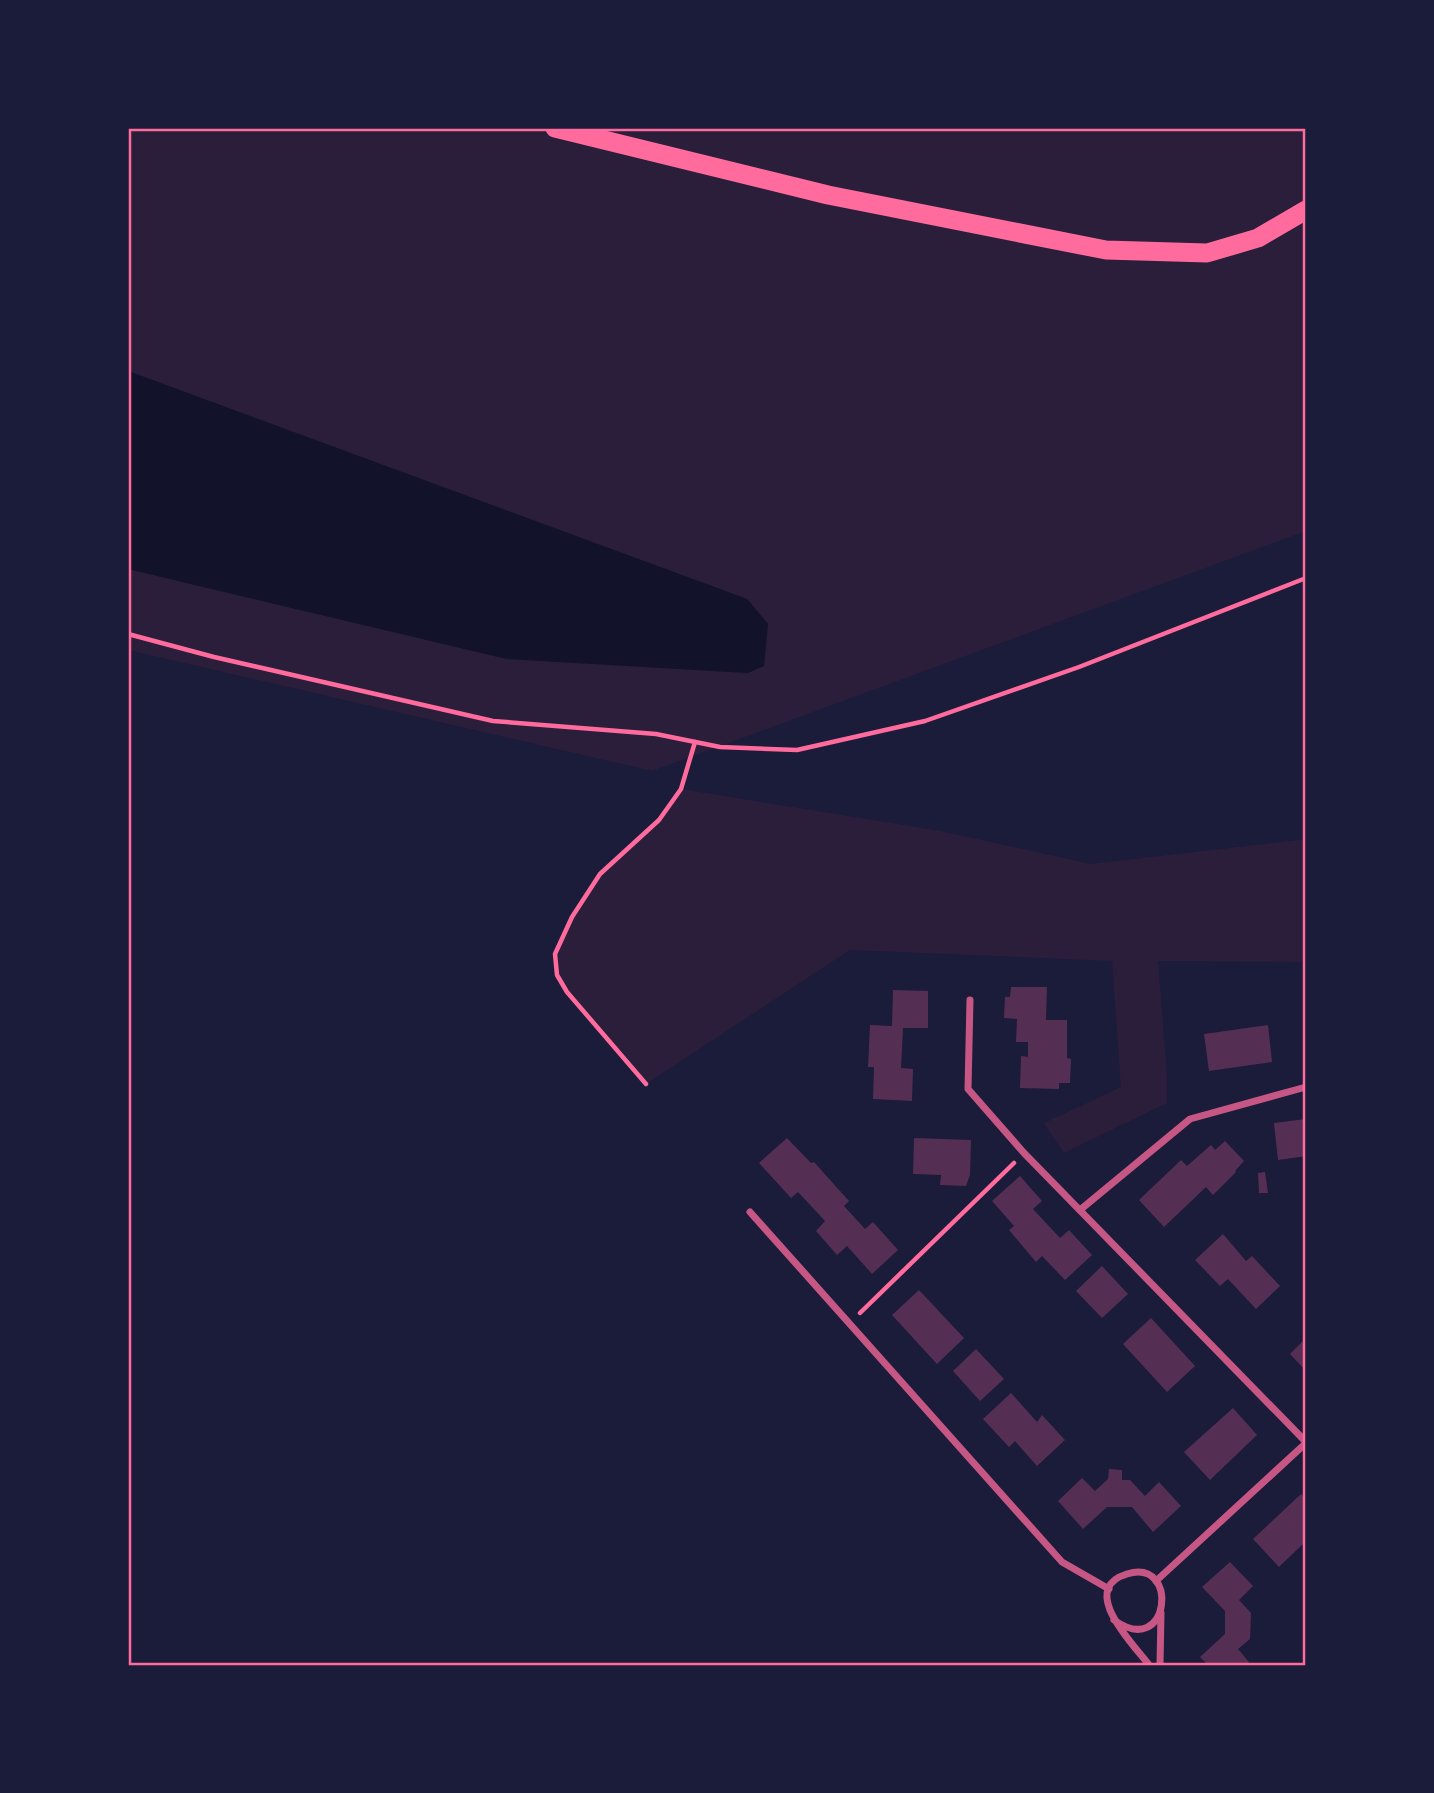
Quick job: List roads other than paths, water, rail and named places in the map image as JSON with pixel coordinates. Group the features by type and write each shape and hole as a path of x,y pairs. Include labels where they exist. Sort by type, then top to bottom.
{"highway":[{"path":"555,128 828,195 1106,250 1207,253 1258,238 1306,209"}],"street":[{"path":"970,1000 968,1088 1024,1153 1306,1442 1156,1581"},
{"path":"1080,1210 1190,1119 1306,1087"},
{"path":"750,1212 1062,1562 1109,1589"},
{"path":"1149,1665 1108,1610 1106,1600 1109,1589 1125,1574 1136,1572 1147,1575 1156,1581 1161,1591 1163,1602 1160,1665"},
{"path":"1114,1620 1134,1629 1144,1627 1161,1613"}]}
